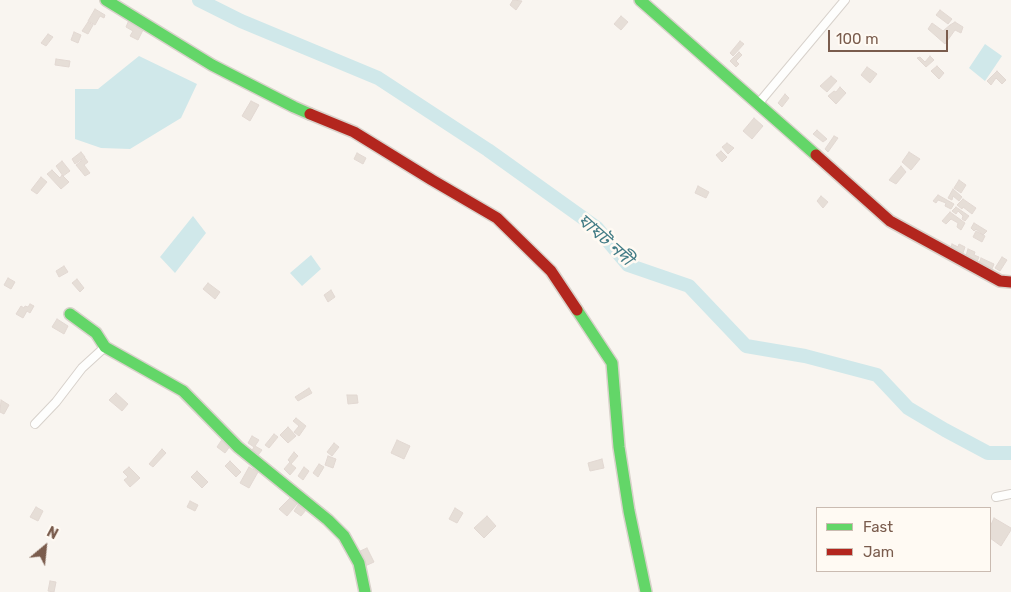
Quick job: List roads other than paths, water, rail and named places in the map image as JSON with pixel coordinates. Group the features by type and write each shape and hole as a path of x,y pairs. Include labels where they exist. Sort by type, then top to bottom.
{"street":[{"path":"106,0 212,65 294,106 354,132 497,218 551,271 612,363 620,456 628,511 646,592"},
{"path":"640,0 890,221 1000,281 1011,282"},
{"path":"758,104 845,0"},
{"path":"70,314 96,333 105,347 183,391 238,447 328,520 344,536 359,562 365,592"},
{"path":"35,424 56,402 82,368 105,347"},
{"path":"996,497 1011,494"}],"water":[{"path":"985,44 1002,56 985,81 969,68"},
{"path":"139,56 197,84 181,118 130,149 101,148 75,139 75,89 98,89"},
{"path":"193,216 206,233 175,273 160,257"},
{"path":"311,255 321,269 302,286 290,273"}],"waterway":[{"name":"ঘাঘট নদী","path":"199,0 241,21 378,78 488,150 597,228 628,265 689,286 746,346 805,356 877,375 908,408 945,430 988,453 1011,453"}]}
